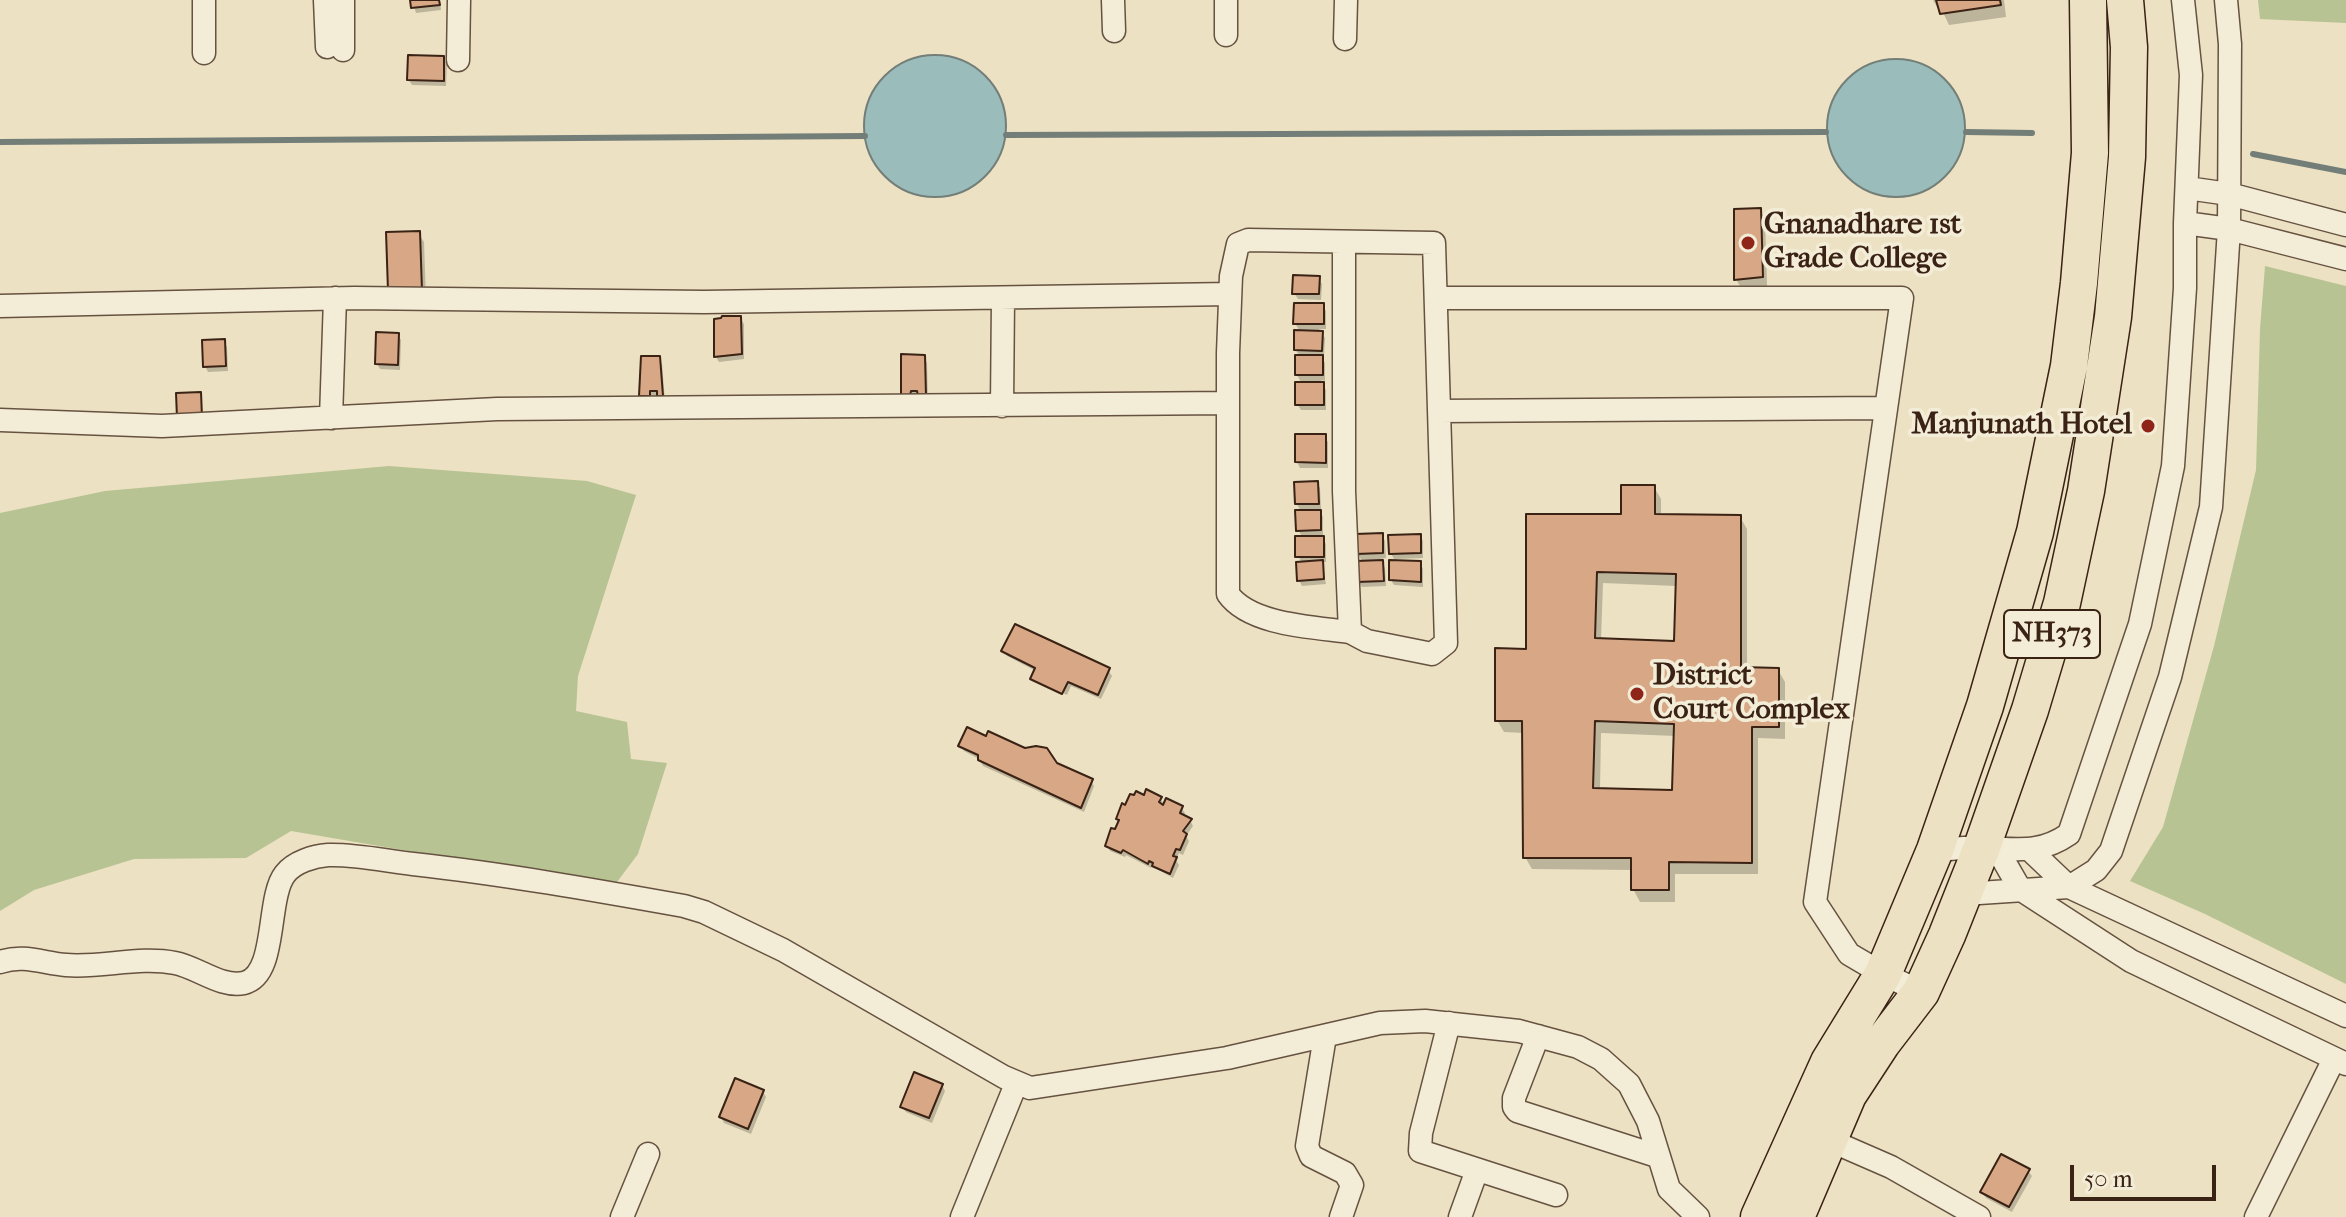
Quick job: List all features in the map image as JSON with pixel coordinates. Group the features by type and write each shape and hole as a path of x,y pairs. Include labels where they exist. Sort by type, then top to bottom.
{"highway":[{"name":"NH373","path":"1759,1217 1829,1062 1883,974 1935,850 1985,706 2035,532 2069,366 2090,153 2088,0"},
{"name":"NH373","path":"1796,1217 1848,1095 1921,992 1964,894 1990,848 2062,603 2086,491 2113,317 2127,157 2129,47 2125,0"}],"street":[{"path":"204,0 204,53"},
{"path":"325,0 335,49 343,0"},
{"path":"458,60 459,0"},
{"path":"1113,0 1114,31"},
{"path":"1226,0 1226,35"},
{"path":"1345,39 1346,0"},
{"path":"1935,850 2030,850 2055,844 2069,834 2140,624 2173,466 2185,288 2191,75 2183,0"},
{"path":"1964,894 2069,887 2096,870 2111,851 2170,677 2211,507 2229,229 2230,44 2226,0"},
{"path":"2187,188 2229,194 2346,225"},
{"path":"2185,223 2229,229 2346,259"},
{"path":"1248,240 1344,242 1434,243 1446,643 1432,654 1367,641 1350,632 1290,624 1237,608 1228,594 1230,294 1238,244 1248,240"},
{"path":"1344,242 1344,491 1350,632"},
{"path":"0,306 335,298 704,302 1230,294"},
{"path":"331,418 335,298"},
{"path":"1002,406 1003,298"},
{"path":"1436,298 1902,298 1815,902 1849,954 1921,992"},
{"path":"0,420 162,426 497,409 1228,403"},
{"path":"1440,411 1885,408"},
{"path":"1990,848 2020,889 2131,961 2340,1061 2256,1217"},
{"path":"2030,850 2069,887 2346,1016"},
{"path":"0,962 10,958 31,958 67,965 165,962 186,966 227,982 243,983 255,978 263,967 278,890 284,874 295,864 329,855 494,873 704,912 783,950 1016,1084 1030,1088 1227,1058 1380,1023 1425,1021 1519,1031 1578,1047 1601,1059 1629,1084 1648,1121 1669,1189 1698,1217"},
{"path":"1449,1023 1421,1133 1420,1151 1556,1195"},
{"path":"1325,1036 1307,1146 1311,1156 1345,1173 1352,1185 1341,1217"},
{"path":"1538,1036 1514,1098 1517,1111 1657,1156"},
{"path":"962,1217 1016,1084"},
{"path":"1829,1140 1891,1167 1979,1217"},
{"path":"622,1217 648,1154"},
{"path":"1460,1217 1477,1170"}],"green space":[{"path":"2258,0 2346,0 2346,23 2260,19"},
{"path":"2265,266 2346,286 2346,984 2205,914 2130,881 2163,827 2214,646 2256,470"},
{"path":"389,466 587,481 636,495 578,676 576,711 627,722 631,759 667,763 638,854 614,886 291,831 246,858 134,859 34,890 0,911 0,513 105,491"}],"water":[{"path":"935,55 962,61 985,76 1000,99 1006,126 1000,153 985,176 962,191 935,197 908,191 885,176 870,153 864,126 870,99 885,76 908,61"},
{"path":"1896,59 1922,64 1945,79 1960,102 1965,128 1960,154 1945,177 1922,192 1896,197 1870,192 1847,177 1832,154 1827,128 1832,102 1847,79 1870,64"}],"building":[{"path":"410,0 439,0 440,5 411,8"},
{"path":"1936,0 2000,0 2001,5 1940,14"},
{"path":"408,55 444,56 444,81 407,80"},
{"name":"Gnanadhare 1st Grade College","path":"1761,208 1763,277 1734,280 1734,209"},
{"path":"420,231 422,291 388,291 386,232"},
{"path":"1293,275 1320,276 1319,294 1292,294"},
{"path":"1294,303 1324,303 1324,324 1293,324"},
{"path":"741,316 742,354 714,357 714,319"},
{"path":"1294,330 1323,331 1322,351 1294,350"},
{"path":"376,332 399,333 398,365 375,364"},
{"path":"225,339 226,366 203,367 202,340"},
{"path":"901,354 925,355 926,396 918,396 917,391 911,391 910,396 901,395"},
{"path":"1295,355 1323,355 1323,375 1295,375"},
{"path":"641,356 660,356 663,396 657,396 657,391 650,391 650,396 639,396"},
{"path":"1295,382 1324,382 1324,405 1295,405"},
{"path":"201,392 202,417 177,418 176,393"},
{"path":"1295,434 1326,434 1326,463 1295,462"},
{"path":"1318,481 1319,504 1295,504 1294,482"},
{"name":"District Court Complex","path":"1621,485 1655,485 1655,514 1741,515 1741,667 1779,668 1779,727 1752,727 1752,863 1669,862 1669,890 1631,890 1631,858 1523,858 1522,721 1495,721 1495,648 1526,649 1526,514 1621,514","holes":["1597,572 1676,574 1674,641 1595,638","1595,721 1674,724 1672,790 1593,788"]},
{"path":"1295,510 1321,510 1321,530 1296,531"},
{"path":"1383,533 1383,553 1356,554 1355,534"},
{"path":"1421,534 1421,553 1389,554 1388,535"},
{"path":"1295,536 1324,536 1324,557 1295,557"},
{"path":"1323,560 1324,579 1297,581 1296,562"},
{"path":"1383,560 1384,581 1357,582 1356,561"},
{"path":"1389,560 1421,561 1421,582 1389,580"},
{"path":"1015,624 1110,668 1098,695 1068,682 1062,694 1030,679 1035,668 1001,651"},
{"path":"967,727 986,736 988,731 1025,748 1047,748 1057,763 1093,779 1081,808 978,760 978,755 958,746"},
{"path":"1146,789 1162,797 1159,802 1163,805 1166,798 1183,806 1180,813 1192,819 1183,831 1187,834 1180,850 1176,849 1173,856 1177,857 1170,874 1152,866 1153,863 1149,861 1148,864 1123,850 1121,853 1105,846 1111,828 1115,829 1119,820 1116,819 1122,803 1125,805 1130,794 1134,795 1136,791 1144,795"},
{"path":"914,1072 943,1084 929,1118 900,1107"},
{"path":"735,1078 764,1090 748,1129 719,1117"},
{"path":"2001,1154 2030,1169 2009,1207 1980,1192"}],"waterway":[{"path":"1006,135 1826,132"},
{"path":"1966,132 2032,133"},
{"path":"0,142 865,136"},
{"path":"2253,154 2346,172"}],"place":[{"name":"Gnanadhare 1st Grade College","path":"1748,243"},
{"name":"Manjunath Hotel","path":"2148,426"},
{"name":"District Court Complex","path":"1637,694"}]}
